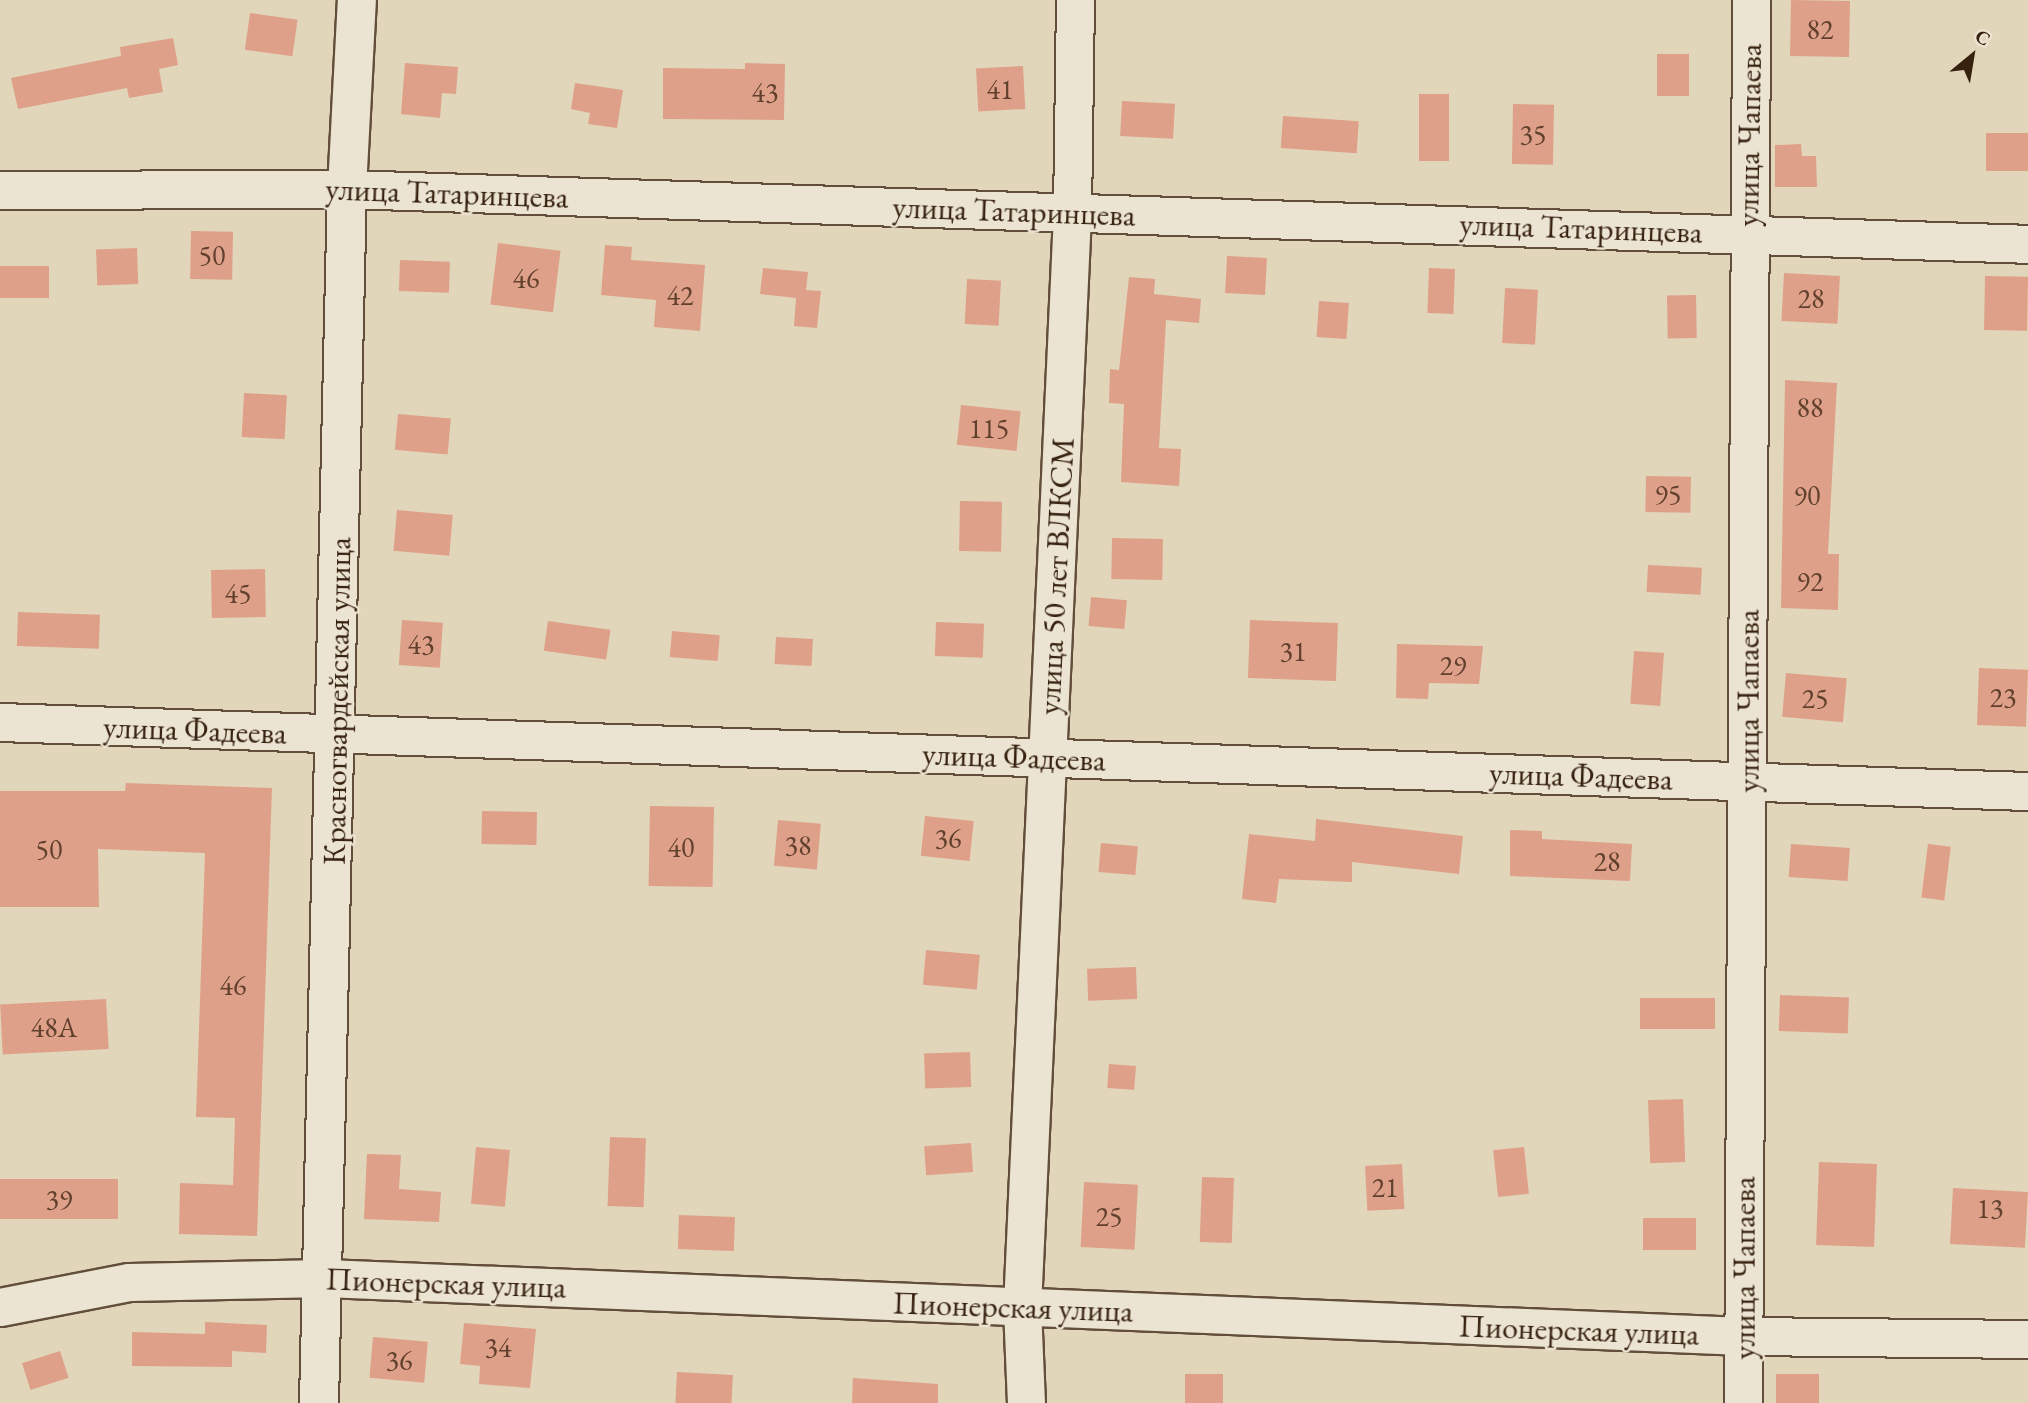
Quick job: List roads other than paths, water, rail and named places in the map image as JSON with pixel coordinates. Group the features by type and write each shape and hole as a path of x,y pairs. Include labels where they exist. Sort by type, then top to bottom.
{"street":[{"name":"Красногвардейская улица","path":"319,1403 325,1278 347,189 357,0"},
{"name":"улица 50 лет ВЛКСМ","path":"1026,1403 1022,1307 1072,213 1075,0"},
{"name":"улица Чапаева","path":"1743,1403 1749,781 1747,233 1751,0"},
{"name":"улица Татаринцева","path":"0,190 347,189 2028,244"},
{"name":"улица Фадеева","path":"0,722 336,736 2028,791"},
{"name":"Пионерская улица","path":"0,1307 129,1282 325,1278 1744,1336 2028,1339"}]}
